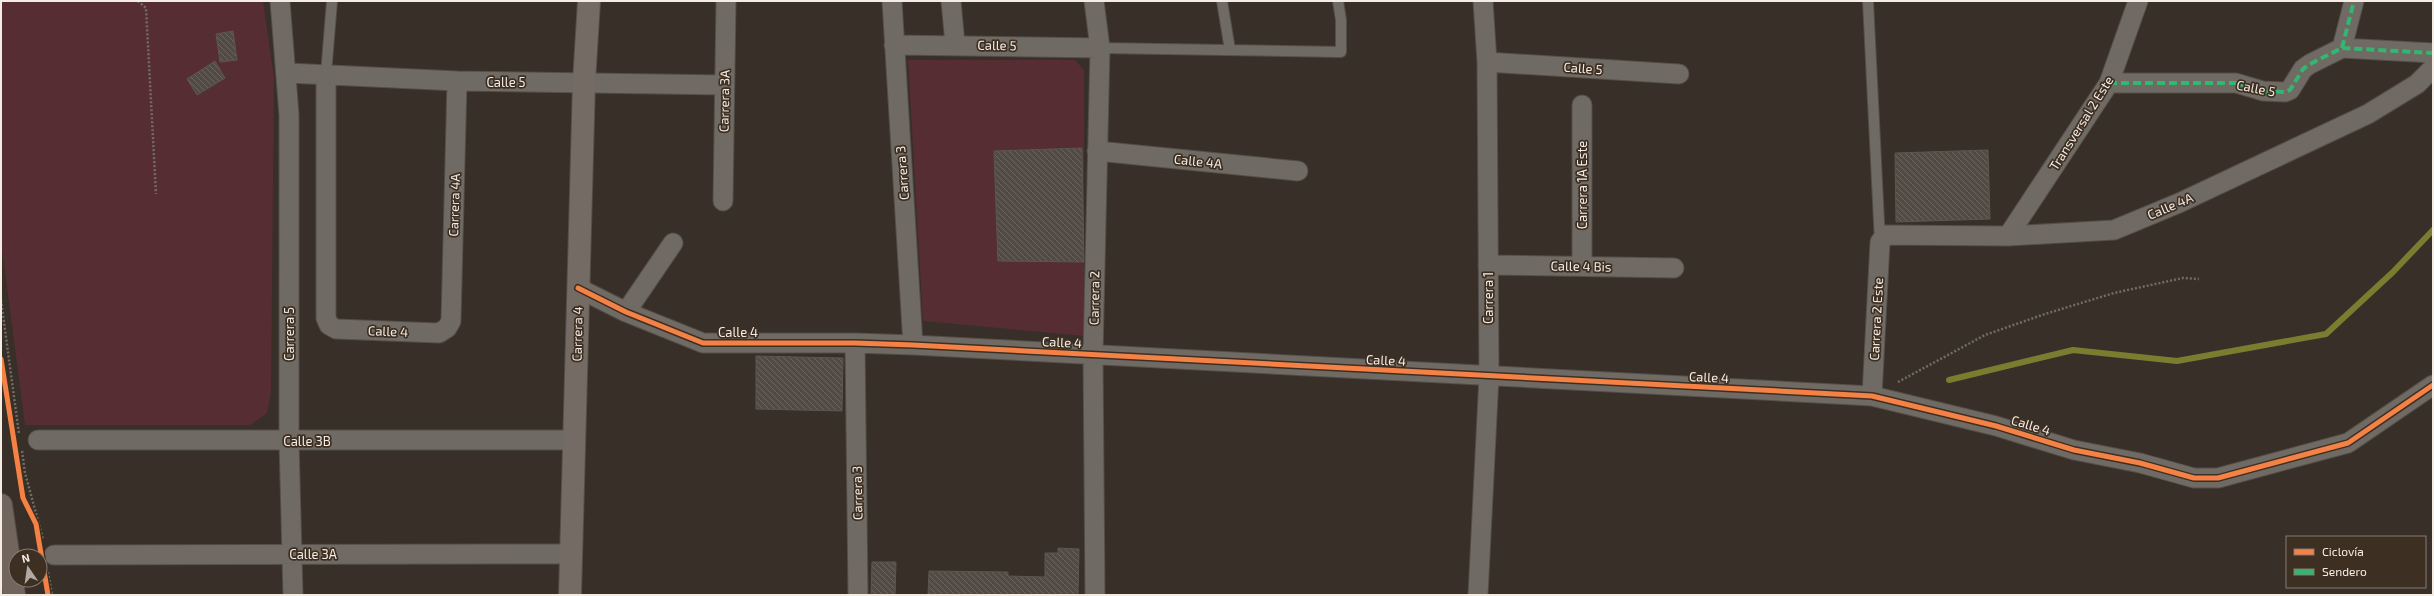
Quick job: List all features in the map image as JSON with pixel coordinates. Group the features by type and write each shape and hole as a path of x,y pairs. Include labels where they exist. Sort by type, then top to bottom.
{"main road":[{"name":"Carrera 4","path":"570,595 576,440 578,288 584,82 589,1"},
{"path":"1,505 14,595"}],"street":[{"name":"Carrera 5","path":"280,1 288,73 289,441 292,595"},
{"name":"Carrera 3A","path":"723,201 726,1"},
{"name":"Carrera 3","path":"892,1 913,345"},
{"path":"951,1 955,44"},
{"name":"Carrera 2","path":"1094,1 1100,48 1093,355 1095,595"},
{"name":"Carrera 1","path":"1478,595 1489,376 1487,62 1484,1"},
{"name":"Transversal 2 Este","path":"2008,236 2109,83 2138,1"},
{"path":"2342,48 2354,1"},
{"name":"Calle 5","path":"894,45 955,44 1100,48"},
{"name":"Calle 5","path":"2109,83 2236,83 2263,91 2285,92 2290,90 2303,69 2342,48 2433,53"},
{"name":"Calle 5","path":"1487,62 1679,74"},
{"name":"Calle 4A","path":"1880,242 1886,235 1894,234 2008,236 2114,230 2179,203 2368,114 2417,84 2433,68"},
{"name":"Calle 5","path":"288,73 457,81 724,85"},
{"name":"Calle 4","path":"326,74 326,318 329,325 336,329 439,333 446,328"},
{"name":"Carrera 4A","path":"446,328 451,321 457,81"},
{"name":"Carrera 1A Este","path":"1582,105 1582,266"},
{"name":"Calle 4A","path":"1097,151 1298,171"},
{"name":"Carrera 2 Este","path":"1872,396 1880,242"},
{"path":"626,312 673,243"},
{"name":"Calle 4 Bis","path":"1488,265 1674,268"},
{"name":"Calle 4","path":"578,288 626,312 703,343 855,343 913,345 1872,396 1996,426 2074,450 2140,463 2194,478 2218,478 2348,443 2433,385"},
{"name":"Carrera 3","path":"855,343 858,595"},
{"name":"Calle 3B","path":"38,440 576,440"},
{"name":"Calle 3A","path":"48,556 571,554"}],"lane":[{"path":"326,74 332,1"},
{"path":"1222,1 1230,50"},
{"path":"1100,48 1341,52 1341,20 1338,1"},
{"path":"1868,1 1880,242"}],"path":[{"path":"138,1 146,8 156,194"},
{"path":"1872,396 1985,335 2114,293 2183,278 2199,278"},
{"path":"18,469 19,476"},
{"path":"26,504 36,524 44,548"}],"shaded area":[{"path":"1,1 263,1 274,78 271,392 267,413 250,425 25,425 1,242"},
{"path":"908,60 1075,60 1084,70 1084,336 923,321"}],"building":[{"path":"233,31 237,60 220,62 216,34"},
{"path":"215,61 225,78 197,95 187,79"},
{"path":"1082,148 1084,262 998,261 994,151"},
{"path":"1988,150 1990,219 1896,222 1895,153"},
{"path":"756,356 843,358 842,411 756,409"},
{"path":"1058,548 1079,549 1078,595 928,595 929,571 1008,572 1008,576 1045,577 1045,553 1058,553"},
{"path":"872,562 896,562 895,595 871,595"}],"waterway":[{"path":"1949,380 2073,350 2177,361 2326,334 2393,272 2433,230"}],"marked path":[{"path":"2342,48 2354,1"},
{"path":"2109,83 2236,83 2263,91 2285,92 2290,90 2303,69 2342,48 2433,53"}],"cycle path":[{"path":"578,288 626,312 703,343 855,343 913,345 1872,396 1996,426 2074,450 2140,463 2194,478 2218,478 2348,443 2433,385"},
{"path":"1,359 23,498 36,524 48,595"}]}
